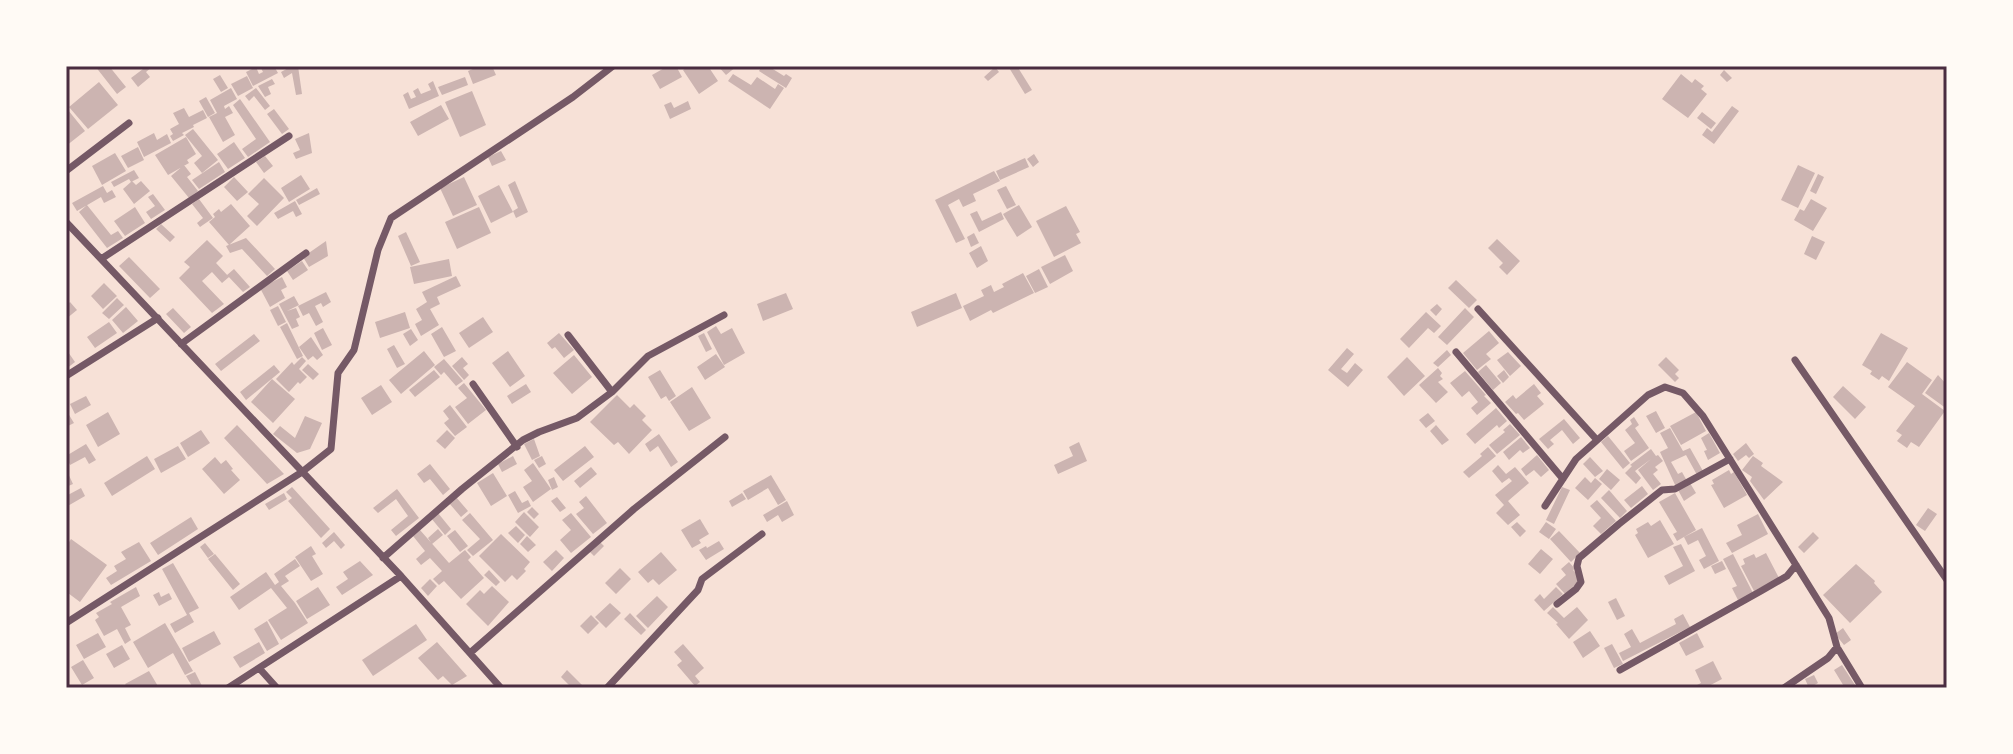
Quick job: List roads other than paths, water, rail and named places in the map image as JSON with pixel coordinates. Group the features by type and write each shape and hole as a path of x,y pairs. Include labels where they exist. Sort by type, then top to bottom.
{"street":[{"path":"66,623 302,472 331,449 338,373 354,350 378,250 391,218 573,97 613,66"},
{"path":"66,171 129,123"},
{"path":"101,259 289,136"},
{"path":"66,222 401,576 501,688"},
{"path":"181,344 306,253"},
{"path":"1478,309 1597,440"},
{"path":"383,558 523,440 577,418 612,392 648,356 724,315"},
{"path":"66,376 158,318"},
{"path":"568,335 612,392"},
{"path":"1456,352 1563,479"},
{"path":"1795,360 1947,580"},
{"path":"473,384 517,447"},
{"path":"1545,506 1576,459 1648,395 1665,387 1683,393 1703,416 1829,618 1837,647 1862,688"},
{"path":"470,653 634,509 725,437"},
{"path":"1557,604 1581,582 1577,566 1579,558 1619,524 1662,490 1675,489 1730,459"},
{"path":"607,688 698,590 702,579 762,534"},
{"path":"1620,670 1787,576 1796,565"},
{"path":"228,688 401,576"},
{"path":"1784,688 1828,658 1837,647"},
{"path":"259,668 277,688"}]}
